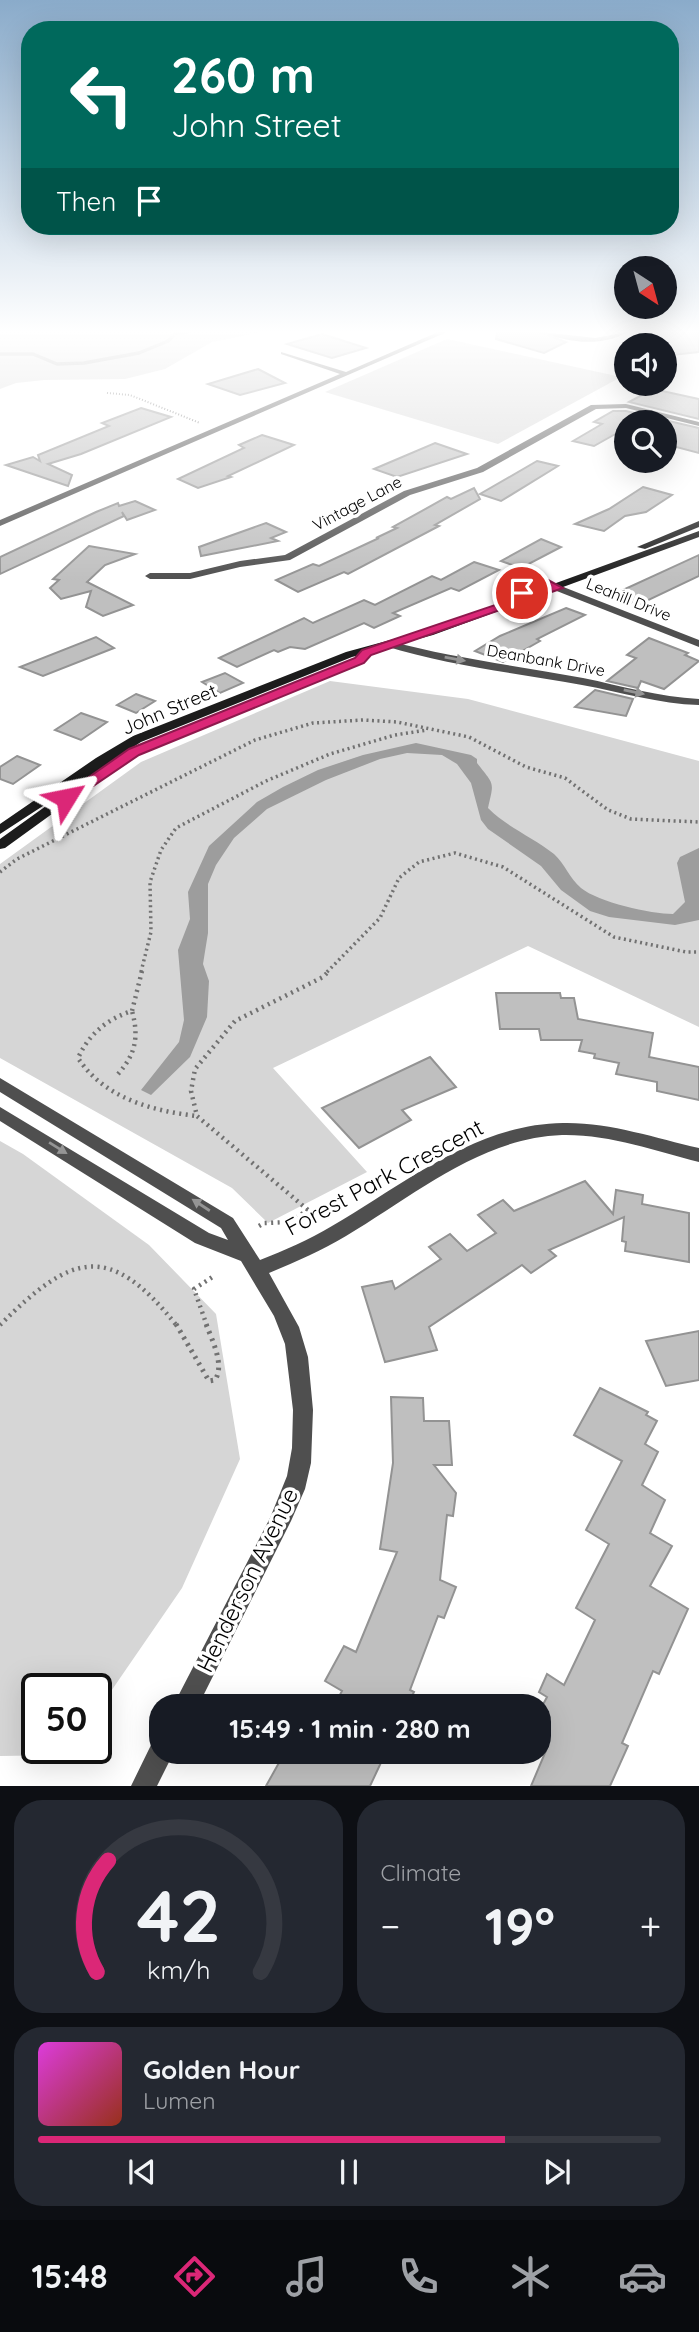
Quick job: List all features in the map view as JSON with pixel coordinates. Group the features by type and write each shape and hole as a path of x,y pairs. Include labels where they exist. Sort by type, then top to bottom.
{"main road":[{"name":"John Street","path":"553,586 699,523"},
{"name":"John Street","path":"0,830 100,761 137,739 350,654 367,652 415,634 421,628 553,586 699,534"},
{"name":"John Street","path":"0,845 134,752 360,660 367,652"}],"street":[{"path":"0,523 250,415"},
{"name":"Vintage Lane","path":"150,576 190,576 240,564 287,558 407,493 480,470 579,415"},
{"name":"Vintage Lane","path":"664,415 699,424"},
{"name":"Leahill Drive","path":"553,586 699,644"},
{"name":"Deanbank Drive","path":"389,644 415,652 585,682 672,701 699,702"},
{"name":"Henderson Avenue","path":"0,1084 228,1223 294,1341 302,1373 299,1474 277,1526 191,1694"},
{"path":"0,1113 202,1238 252,1262"},
{"name":"Forest Park Crescent","path":"252,1262 311,1248 475,1152 515,1137 548,1129 601,1132 699,1155"},
{"path":"144,1786 155,1764"}],"path":[{"path":"183,415 208,425"},
{"path":"0,872 17,859 255,740 313,723 397,722 469,737 526,767 565,778 608,810 631,819 699,822"},
{"path":"118,1074 132,1060 137,1027 132,1011 150,932 150,882 161,850 176,828 329,753 400,732 433,729"},
{"path":"197,1116 191,1091 195,1069 235,1021 323,977 380,918 399,878 419,862 455,853 503,867 614,937 699,952"},
{"path":"132,1011 120,1014 85,1039 78,1058 82,1067 108,1088 156,1111 197,1116 308,1210 326,1217"},
{"path":"259,1226 264,1223 289,1222 308,1210"},
{"path":"0,1325 58,1276 79,1266 107,1267 135,1281 160,1307 194,1352 203,1376 209,1381 215,1380 219,1374 218,1359 194,1289 214,1276"}],"shaded area":[{"path":"403,415 551,415 498,444"},
{"path":"330,681 468,699 699,761 699,1027 528,946 273,1068 367,1172 268,1223 232,1188 0,1058 0,864 141,762"},
{"path":"416,743 471,755 477,759 491,784 488,808 554,854 581,888 599,898 639,909 673,914 685,902 677,863 680,857 699,848 699,920 675,925 609,917 590,911 561,890 541,866 488,829 481,820 471,783 457,764 442,755 407,753 380,759 326,780 267,809 234,838 216,865 208,884 208,933 203,964 209,981 207,1017 190,1057 151,1095 141,1090 179,1042 184,1020 178,950 190,919 188,892 209,846 257,802 283,787 318,770 363,755"},
{"path":"0,1141 23,1154 149,1245 216,1314 240,1459 182,1588 112,1690 112,1673 21,1673 21,1756 0,1756"}],"building":[{"path":"122,415 171,417 81,454 48,464 72,475 68,486 6,465 33,457 40,461 38,455 109,426 102,423"},
{"path":"605,415 614,415 614,435 594,446 573,441 602,424 594,422"},
{"path":"677,423 699,428 699,453 677,447"},
{"path":"262,435 294,445 228,476 231,477 198,488 178,479 244,448 239,445"},
{"path":"435,443 467,454 397,477 374,469"},
{"path":"537,461 558,466 501,501 480,494"},
{"path":"643,487 672,495 646,512 625,516 604,531 575,524 609,509"},
{"path":"474,488 480,499 435,525 439,526 348,574 344,572 298,592 276,580 313,564 319,566 379,538 376,538 447,497 451,499"},
{"path":"135,501 155,510 127,520 122,512 124,516 0,574 0,557 96,512 118,503 119,506"},
{"path":"266,523 286,532 271,538 278,541 201,556 199,547"},
{"path":"541,539 561,547 521,568 501,561"},
{"path":"89,546 135,554 105,565 87,582 133,605 103,616 86,607 91,591 61,599 50,588 59,580 53,579"},
{"path":"699,555 699,576 638,605 612,595"},
{"path":"474,562 499,570 459,591 451,588 393,613 400,616 374,628 364,623 305,649 290,647 278,652 274,650 237,667 219,658 304,618 313,623 364,600 375,605 432,576 441,580"},
{"path":"566,608 585,615 537,639 540,641 503,662 475,651 500,636"},
{"path":"96,637 114,648 43,676 20,667"},
{"path":"649,638 688,653 685,655 699,661 664,689 641,681 638,688 607,681 636,658 627,655"},
{"path":"225,673 243,683 220,693 202,682"},
{"path":"595,690 633,699 626,716 575,707"},
{"path":"136,694 155,701 136,713 117,705"},
{"path":"81,713 107,722 81,740 55,730"},
{"path":"17,756 40,765 13,784 0,779 0,767"},
{"path":"496,993 560,993 561,998 574,998 578,1019 653,1033 649,1057 699,1067 699,1100 657,1091 657,1082 616,1074 619,1063 594,1058 595,1054 579,1051 582,1040 541,1040 539,1029 500,1029"},
{"path":"430,1057 456,1087 402,1110 411,1120 359,1148 322,1108"},
{"path":"585,1181 613,1214 616,1190 643,1195 642,1204 689,1213 689,1262 625,1251 626,1242 622,1241 624,1217 549,1250 556,1256 531,1273 522,1265 429,1327 437,1350 385,1362 362,1287 392,1281 395,1289 441,1259 429,1247 450,1234 467,1251 496,1233 478,1215 503,1200 514,1211"},
{"path":"699,1331 699,1380 666,1386 646,1341"},
{"path":"600,1388 648,1412 646,1415 657,1421 645,1444 658,1452 642,1485 665,1500 650,1533 672,1546 650,1586 688,1609 659,1674 653,1671 622,1743 628,1746 610,1786 531,1786 540,1764 551,1764 551,1694 539,1692 547,1674 564,1685 595,1620 576,1608 609,1544 586,1530 622,1461 574,1435"},
{"path":"391,1397 423,1398 424,1421 449,1421 452,1465 434,1465 456,1493 453,1516 447,1515 440,1580 456,1587 444,1618 438,1616 410,1690 413,1694 340,1694 342,1691 325,1681 344,1646 356,1652 397,1552 380,1549 393,1463"},
{"path":"278,1764 380,1764 370,1786 266,1786"}],"route":[{"path":"66,798 134,752 360,660 367,652 558,588 548,584 522,593"}]}
